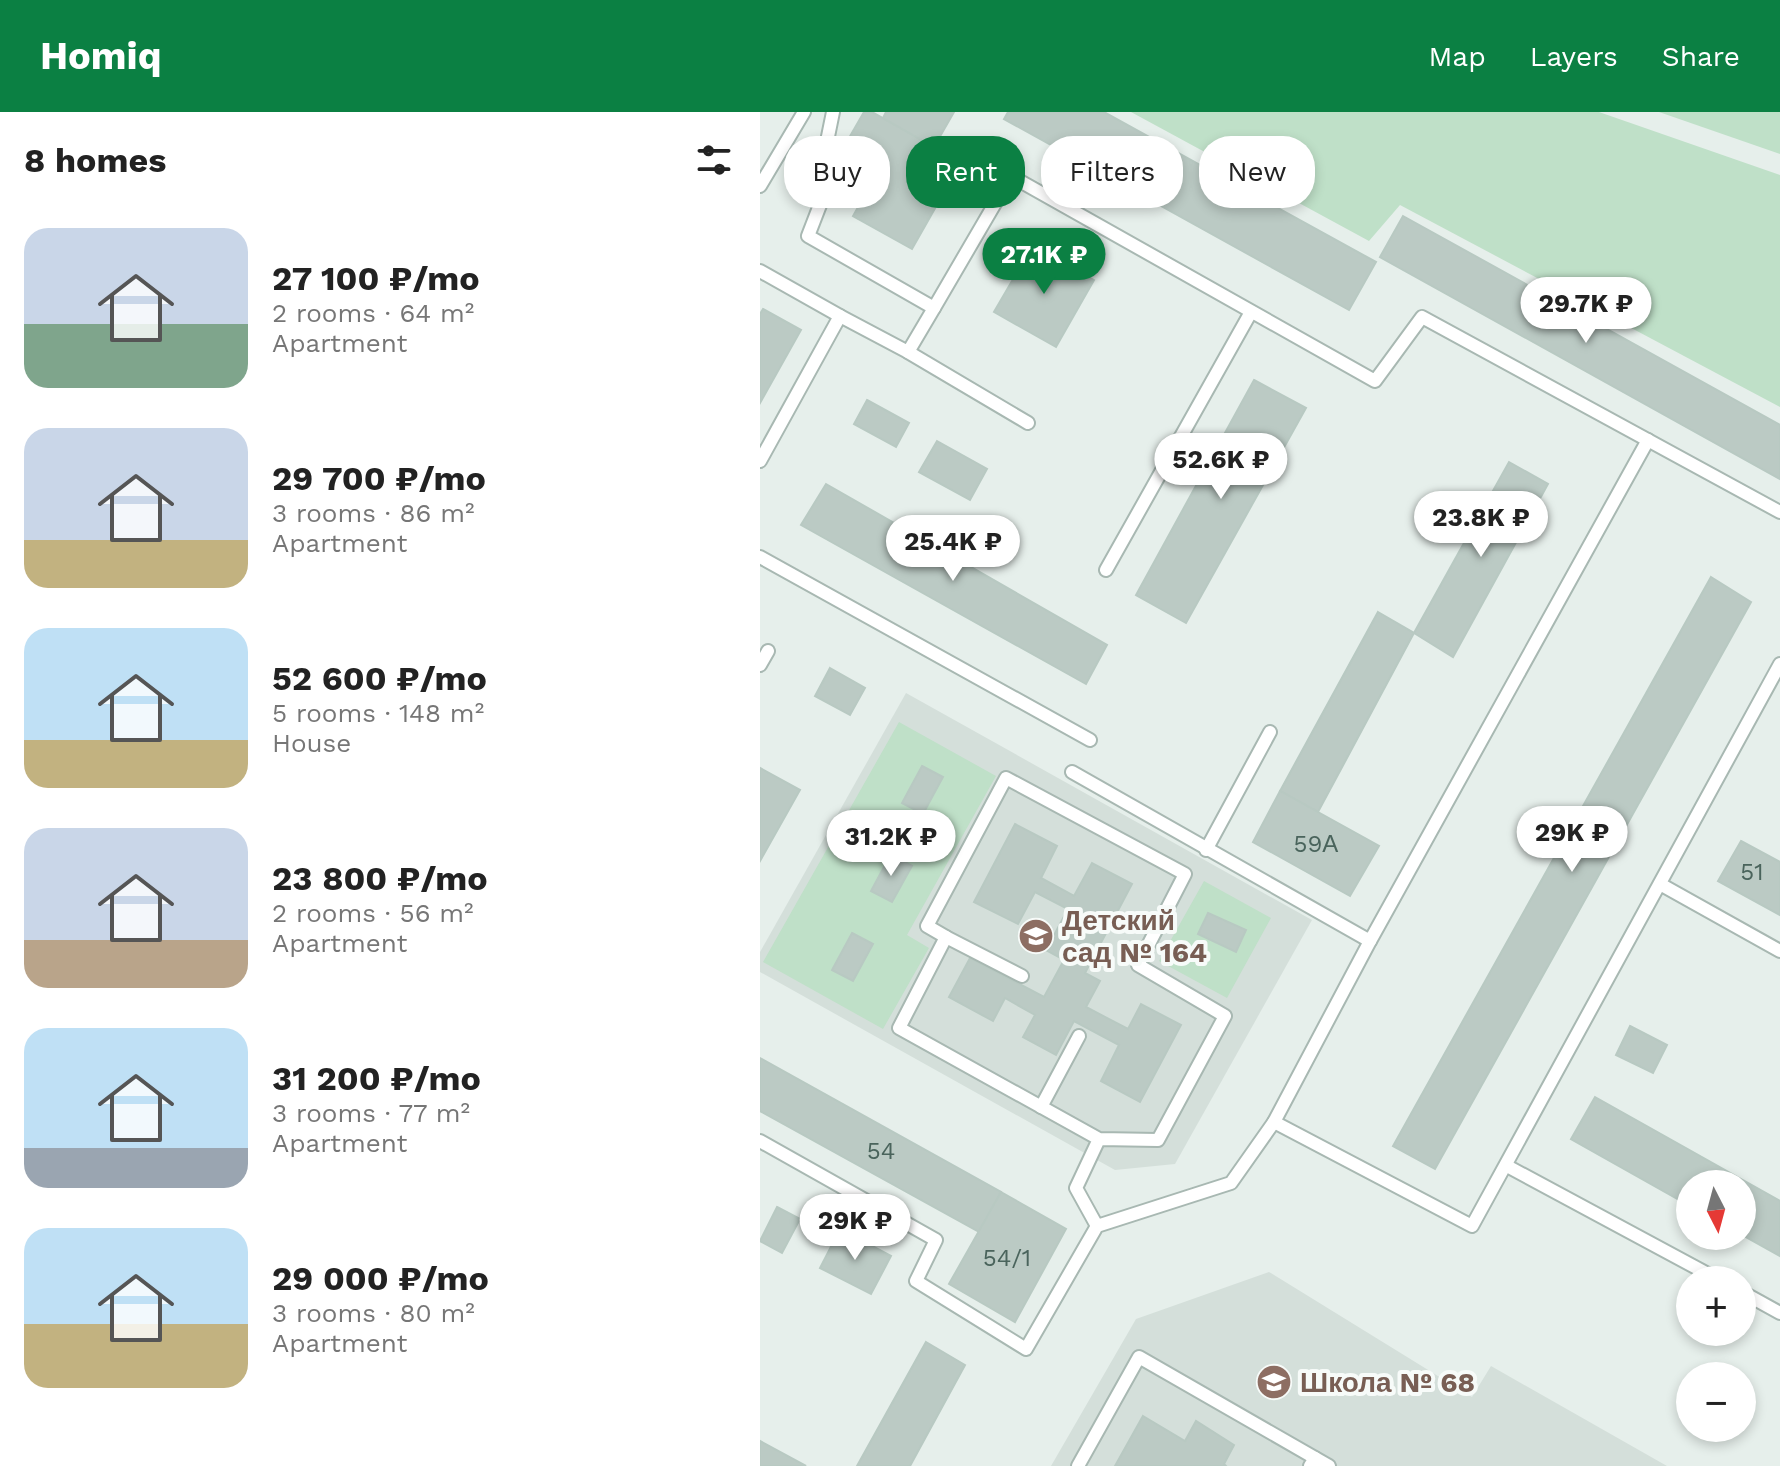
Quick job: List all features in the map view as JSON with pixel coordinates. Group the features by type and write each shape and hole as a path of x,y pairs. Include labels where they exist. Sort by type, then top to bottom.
{"lane":[{"path":"760,186 804,112"},
{"path":"833,112 823,161 825,192 808,236 934,308"},
{"path":"908,352 1011,176 1375,381 1422,317 1780,512"},
{"path":"760,271 908,352 1028,423"},
{"path":"1106,570 1251,312"},
{"path":"760,461 840,316"},
{"path":"760,1141 936,1240 916,1281 1026,1349 1097,1226 1231,1183 1274,1122 1370,941 1648,440"},
{"path":"760,557 1090,740"},
{"path":"760,665 768,651"},
{"path":"1274,1122 1472,1226 1780,664"},
{"path":"1206,850 1270,732"},
{"path":"1072,772 1370,941"},
{"path":"946,937 899,1028 1099,1139 1158,1140 1225,1016 1138,965 1185,874 1006,778 927,926 1022,976"},
{"path":"1660,884 1780,951"},
{"path":"1041,1107 1079,1036"},
{"path":"1097,1226 1076,1188 1099,1139"},
{"path":"1507,1166 1693,1266"},
{"path":"1756,1300 1780,1313"},
{"path":"1078,1466 1139,1357 1313,1462 1329,1466"}],"shaded area":[{"name":"Детский сад № 164","path":"906,693 1312,920 1175,1164 1115,1170 760,972 760,952"},
{"name":"Школа № 68","path":"1269,1272 1472,1397 1491,1366 1667,1466 1051,1466 1136,1319"}],"green space":[{"path":"1131,112 1599,112 1780,175 1780,407 1400,205 1369,241 1308,208 1315,208 1315,136 1199,136 1199,149 1183,140 1183,136 1175,136"},
{"path":"1659,112 1780,112 1780,154"},
{"path":"899,722 996,776 907,935 929,948 883,1029 763,962"},
{"path":"1204,881 1271,918 1227,998 1159,961"}],"building":[{"path":"864,112 872,112 915,136 906,136 906,208 935,208 912,249 853,216 858,208 890,208 890,136 850,136"},
{"path":"886,112 954,112 940,136 915,136 883,118"},
{"path":"1008,112 1104,112 1148,136 1041,136 1041,139 1004,119"},
{"path":"1183,156 1199,164 1199,208 1278,208 1376,262 1349,310 1165,208 1183,208"},
{"path":"1403,216 1780,425 1780,479 1380,257"},
{"path":"1033,245 1094,280 1056,347 994,312"},
{"path":"763,309 801,330 760,403 760,314"},
{"path":"1254,380 1306,408 1186,623 1136,595"},
{"path":"867,400 909,423 896,447 854,424"},
{"path":"937,441 987,469 970,500 919,472"},
{"path":"1509,462 1548,484 1453,657 1414,633"},
{"path":"826,484 1107,645 1086,684 801,525"},
{"path":"1711,577 1751,602 1435,1169 1393,1146"},
{"path":"1378,612 1414,633 1318,812 1280,791"},
{"path":"830,668 865,688 850,715 815,696"},
{"path":"922,766 943,777 923,814 902,803"},
{"path":"760,768 800,790 760,861"},
{"path":"1280,791 1379,846 1350,896 1253,842"},
{"path":"1015,824 1057,846 1041,878 1074,896 1092,863 1132,884 1085,973 1100,981 1086,1007 1128,1029 1141,1004 1181,1025 1140,1102 1101,1081 1119,1045 1074,1021 1056,1055 1023,1037 1035,1015 1005,998 993,1021 949,997 970,958 1044,997 1064,960 1046,950 1068,909 1035,892 1018,924 974,902"},
{"path":"1741,841 1780,862 1780,915 1718,881"},
{"path":"891,854 912,866 892,902 871,891"},
{"path":"1208,913 1246,930 1236,952 1198,934"},
{"path":"852,933 873,944 853,981 832,970"},
{"path":"1630,1026 1667,1045 1653,1073 1616,1055"},
{"path":"760,1058 1001,1192 979,1232 760,1111"},
{"path":"1595,1097 1725,1170 1676,1170 1676,1198 1571,1139"},
{"path":"1756,1188 1780,1201 1780,1256 1756,1243"},
{"path":"1001,1192 1066,1229 1015,1322 949,1284"},
{"path":"777,1207 800,1219 782,1253 760,1241"},
{"path":"840,1229 891,1256 871,1294 820,1268"},
{"path":"926,1342 965,1365 910,1466 857,1466"},
{"path":"1143,1416 1185,1441 1196,1421 1234,1445 1224,1464 1226,1466 1115,1466"},
{"path":"760,1441 806,1466 760,1466"}],"place":[{"name":"Детский сад № 164","path":"1036,936"},
{"name":"Школа № 68","path":"1274,1382"}]}
